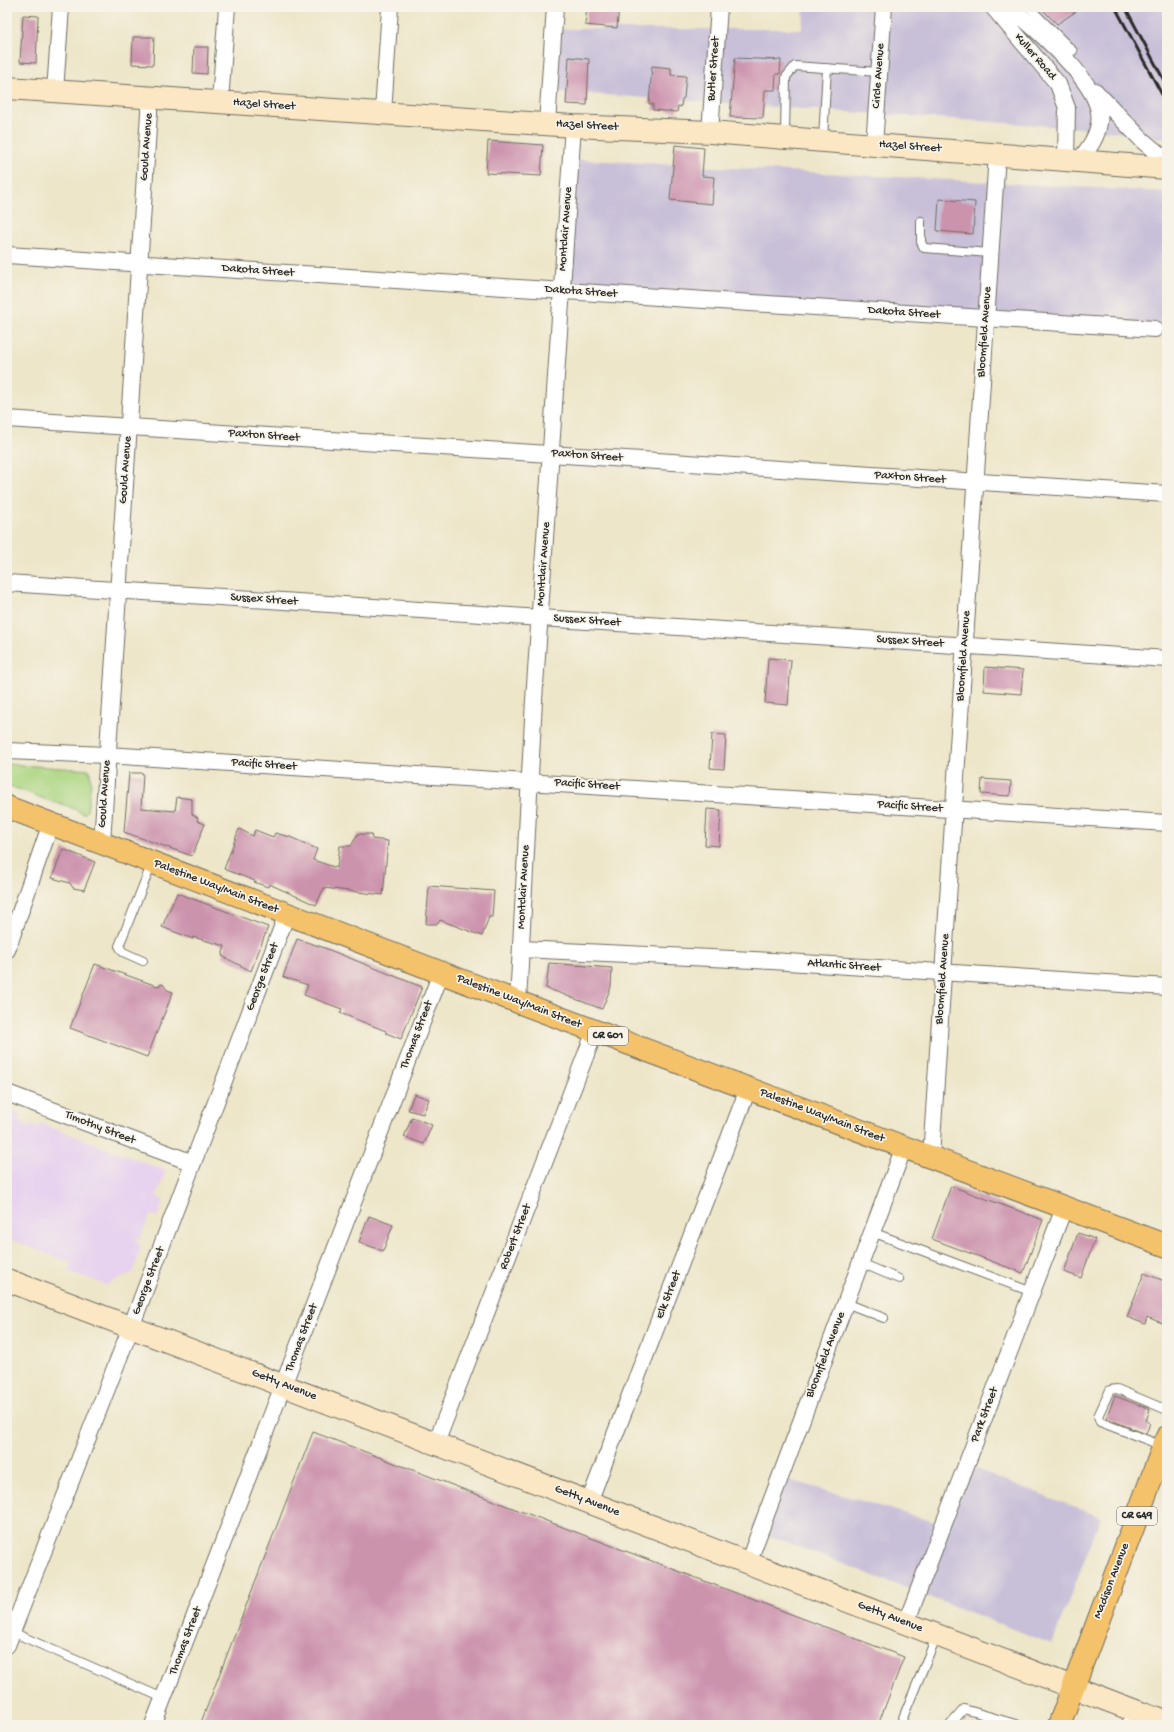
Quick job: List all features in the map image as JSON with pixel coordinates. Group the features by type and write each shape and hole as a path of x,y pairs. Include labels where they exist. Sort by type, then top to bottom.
{"main road":[{"name":"CR 601","path":"7,807 51,824"},
{"name":"Palestine Way/Main Street","path":"51,824 441,973 1167,1246"},
{"name":"Madison Avenue","path":"1059,1725 1165,1442"}],"street":[{"path":"55,91 61,7"},
{"path":"220,102 227,7"},
{"path":"383,113 390,7"},
{"path":"547,124 555,7"},
{"name":"Butler Street","path":"710,132 718,7"},
{"name":"Circle Avenue","path":"874,145 884,7"},
{"name":"Kuller Road","path":"993,7 1058,84 1067,108 1073,160"},
{"name":"Kuller Road","path":"1010,7 1038,32 1072,58 1160,161"},
{"name":"Kuller Road","path":"1072,58 1099,109 1100,122 1096,135 1073,160"},
{"name":"Hazel Street","path":"9,90 55,91 150,97 573,126 710,132 1073,160 1160,161"},
{"name":"Gould Avenue","path":"102,843 150,97"},
{"name":"Montclair Avenue","path":"518,1002 540,617 573,126"},
{"name":"Bloomfield Avenue","path":"931,1157 997,154"},
{"name":"Dakota Street","path":"7,255 1155,329"},
{"name":"Paxton Street","path":"7,419 1167,494"},
{"name":"Sussex Street","path":"7,583 1167,659"},
{"name":"Pacific Street","path":"7,751 107,755 1167,823"},
{"path":"7,950 12,920 51,824"},
{"name":"George Street","path":"10,1639 131,1327 287,914"},
{"name":"Atlantic Street","path":"521,949 772,961 1167,987"},
{"name":"Thomas Street","path":"153,1725 441,973"},
{"name":"Robert Street","path":"436,1443 595,1031"},
{"name":"Elk Street","path":"589,1502 748,1089"},
{"name":"Timothy Street","path":"7,1093 193,1163"},
{"name":"Bloomfield Avenue","path":"748,1563 904,1147"},
{"name":"Park Street","path":"906,1623 1064,1208"},
{"name":"Getty Avenue","path":"7,1280 1072,1687 1129,1717 1167,1723"}],"lane":[{"path":"1029,7 1072,58"},
{"path":"785,138 786,77 796,66 879,72"},
{"path":"823,141 828,68"},
{"path":"922,221 921,242 924,248 990,253"},
{"path":"143,961 123,952 119,946 153,862"},
{"path":"872,1232 1032,1292"},
{"path":"861,1263 899,1279"},
{"path":"846,1303 884,1318"},
{"path":"1165,1442 1100,1422 1098,1416 1110,1390 1117,1389 1167,1410"},
{"path":"900,1725 937,1635"},
{"path":"10,1639 163,1698"},
{"path":"950,1725 964,1709 1019,1725"}],"shaded area":[{"path":"804,7 1167,7 1167,139 1093,129 547,91 550,29 802,29"},
{"path":"570,159 1167,192 1167,326 988,313 554,291"},
{"path":"7,1109 21,1114 18,1121 37,1128 40,1123 166,1171 156,1197 164,1200 157,1217 150,1214 141,1237 135,1239 141,1248 133,1272 106,1285 68,1271 72,1263 7,1238"},
{"path":"963,1464 1101,1517 1052,1644 752,1529 775,1476 942,1524"}],"green space":[{"path":"7,764 90,770 91,783 87,811 84,814 65,805 55,803 7,785"}],"building":[{"path":"587,7 619,7 617,28 585,25"},
{"path":"1040,7 1083,7 1057,24"},
{"path":"23,15 38,16 36,63 20,62"},
{"path":"133,37 154,37 153,65 132,64"},
{"path":"194,47 208,47 207,74 193,73"},
{"path":"569,57 589,59 587,105 566,104"},
{"path":"735,58 781,60 780,74 776,74 775,90 765,90 763,118 730,117"},
{"path":"652,66 671,68 671,75 686,76 684,98 682,99 681,107 678,106 677,112 653,110 653,104 649,104"},
{"path":"488,141 543,145 541,176 486,173"},
{"path":"675,145 704,148 702,176 714,177 712,204 670,200"},
{"path":"939,199 975,202 973,234 937,231"},
{"path":"768,658 791,660 788,705 765,703"},
{"path":"985,667 1023,670 1021,694 984,691"},
{"path":"712,734 726,735 724,769 710,768"},
{"path":"129,773 143,773 141,808 175,811 177,797 192,799 192,814 198,818 197,821 205,824 192,856 124,832"},
{"path":"982,779 1011,781 1010,796 981,794"},
{"path":"707,809 721,810 719,846 705,845"},
{"path":"239,829 253,836 255,830 273,837 275,833 290,837 317,849 313,860 337,868 340,846 351,846 358,834 371,834 372,839 388,841 383,895 324,888 316,905 269,884 268,887 224,869"},
{"path":"63,849 95,862 84,890 73,888 70,883 52,878"},
{"path":"429,886 494,891 492,917 489,917 482,936 440,920 438,924 426,924"},
{"path":"177,893 268,927 251,971 222,956 225,946 193,937 193,939 162,927"},
{"path":"297,939 322,947 422,987 401,1039 386,1033 386,1031 340,1013 342,1009 304,995 308,985 283,977"},
{"path":"549,963 612,968 611,987 602,1009 546,988"},
{"path":"95,964 157,986 163,984 167,990 173,992 147,1057 70,1028"},
{"path":"414,1094 429,1099 423,1114 408,1110"},
{"path":"412,1117 432,1125 424,1144 404,1137"},
{"path":"951,1186 1043,1220 1023,1273 932,1239"},
{"path":"369,1216 393,1225 383,1251 359,1242"},
{"path":"1078,1233 1095,1239 1081,1278 1064,1272"},
{"path":"1144,1273 1167,1282 1167,1325 1147,1317 1145,1324 1127,1317"},
{"path":"1115,1396 1150,1409 1146,1421 1150,1423 1146,1434 1106,1418"},
{"path":"313,1432 904,1657 878,1725 200,1725"}],"railway":[{"path":"1115,7 1167,104"},
{"path":"1125,7 1167,86"}]}
